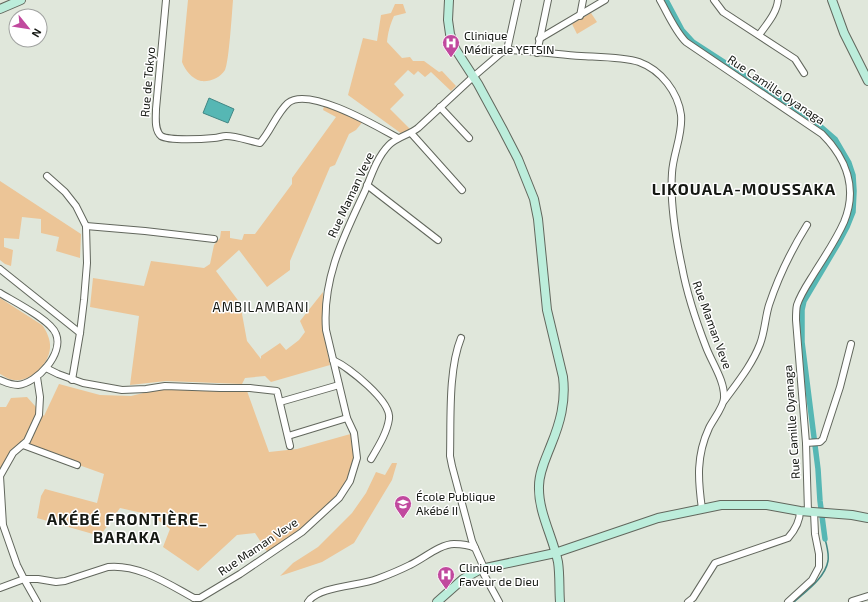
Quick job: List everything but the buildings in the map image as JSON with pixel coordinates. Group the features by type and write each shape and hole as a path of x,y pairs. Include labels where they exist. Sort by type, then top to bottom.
{"street":[{"path":"0,9 21,0"},
{"name":"Rue de Tokyo","path":"166,0 156,109 156,124 158,131 162,136 173,139 197,139 226,136 260,143 265,138 276,119 288,103 297,99 304,99 324,102 340,108 398,138"},
{"path":"449,0 448,20 450,34 456,50 497,119 518,159 534,199 538,219 547,310 564,387 563,407 553,440 543,465 539,486 541,506 559,570 560,602"},
{"path":"507,50 518,0"},
{"path":"537,53 548,0"},
{"path":"580,16 583,0"},
{"path":"540,39 606,0"},
{"name":"Rue Camille Oyanaga","path":"660,0 682,38 686,42 818,131 834,146 845,167 848,180 850,194 847,213 838,234 797,305 796,333 811,443 815,534 819,554 819,567 809,583 788,602"},
{"path":"714,0 722,12 795,59 804,73"},
{"path":"759,35 774,12 778,0"},
{"path":"832,0 844,33 868,81"},
{"name":"Rue Maman Veve","path":"197,600 240,574 295,537 339,498 350,481 357,458 354,433 347,418 326,330 325,317 328,283 335,259 367,185 389,145 398,138 411,133 501,53 507,50 598,57 639,62 658,74 668,84 679,107 681,124 672,172 672,197 682,266 706,347 724,391 724,401"},
{"path":"440,107 469,138"},
{"path":"411,133 462,190"},
{"path":"47,176 65,192 76,206 86,226 87,263 80,333 72,380"},
{"path":"367,185 438,240"},
{"path":"702,509 698,475 701,453 709,429 724,401 747,370 757,351 769,304 792,250 807,225"},
{"path":"86,226 214,239"},
{"path":"0,269 80,333"},
{"path":"0,293 35,314 50,326 56,334 57,342 55,355 46,368 37,377 29,382 18,385 0,380"},
{"path":"461,338 456,354 452,386 450,456 482,569 499,602"},
{"path":"811,443 820,442 823,439 840,387 851,344"},
{"path":"333,360 341,364 370,388 383,402 388,412 390,418 371,459"},
{"path":"46,368 83,384 122,390 146,389 165,386 250,388 278,391 290,446"},
{"path":"37,377 40,397 39,415 27,441 13,453 0,476 3,525 17,565 37,602"},
{"path":"280,402 339,385"},
{"path":"288,436 347,418"},
{"path":"23,445 77,465"},
{"path":"437,602 463,578 482,569 555,553 658,518 722,505 759,505 868,518"},
{"path":"688,602 693,598 715,563 788,538 795,529 798,521 814,512"},
{"path":"308,602 312,598 322,593 344,586 376,580 410,565 446,545 454,544 475,548"},
{"path":"0,587 24,579 38,579 56,582 65,581 108,567 128,568 155,578 197,600"},
{"path":"852,601 868,596"}],"shaded area":[{"path":"188,0 233,0 229,48 225,70 218,77 211,80 198,80 187,71 182,62"},
{"path":"395,4 403,4 406,13 394,16 389,29 387,42 402,58 410,57 413,61 424,61 439,72 442,71 456,86 451,91 431,72 425,77 418,71 414,75 408,70 394,84 404,95 390,109 410,129 402,134 348,95 363,38 377,41 381,15 391,13"},
{"path":"591,13 597,22 577,34 572,24"},
{"path":"325,102 360,114 364,120 356,130 349,134 335,165 330,167 290,261 290,270 267,287 239,250 216,271 240,303 247,341 261,359 261,356 280,343 286,350 299,340 305,332 300,321 323,292 322,323 330,365 271,382 265,376 245,378 242,384 166,381 130,385 139,316 90,307 93,278 144,286 151,261 204,268 210,264 214,245 220,238 221,231 230,231 230,238 242,240 244,234 255,234 292,184 292,178 336,117 323,110"},
{"path":"0,181 81,234 80,258 56,251 59,237 41,233 41,219 22,217 19,239 4,238 4,247 13,250 11,266 0,260"},
{"path":"0,298 42,325 47,332 50,345 49,354 43,366 27,378 12,380 0,374"},
{"path":"59,384 100,395 131,396 164,388 247,391 269,452 297,449 354,433 357,458 350,481 339,498 309,526 268,553 255,533 237,535 198,571 163,547 170,529 151,515 120,508 100,536 37,518 41,496 45,489 97,503 104,474 23,445 13,453 0,476 0,407 6,407 11,398 27,397 44,416"},
{"path":"392,463 397,463 392,480 354,543 322,562 280,576 293,563 318,547 352,513 366,493 376,472 385,475"}],"water":[{"path":"209,98 234,109 228,123 203,113"}],"waterway":[{"path":"666,0 682,30 693,42 813,120 835,139 849,163 853,175 853,212 839,242 804,301 802,310 802,342 825,539"},
{"path":"794,602 819,579 826,567 828,556 825,539"}],"place":[{"name":"Clinique Médicale YETSIN","path":"451,58"},
{"name":"École Publique Akébé II","path":"403,519"},
{"name":"Clinique Faveur de Dieu","path":"446,590"}],"district":[{"name":"LIKOUALA-MOUSSAKA","path":"744,189"},
{"name":"AMBILAMBANI","path":"261,307"},
{"name":"AKÉBÉ FRONTIÈRE_ BARAKA","path":"127,528"}]}
